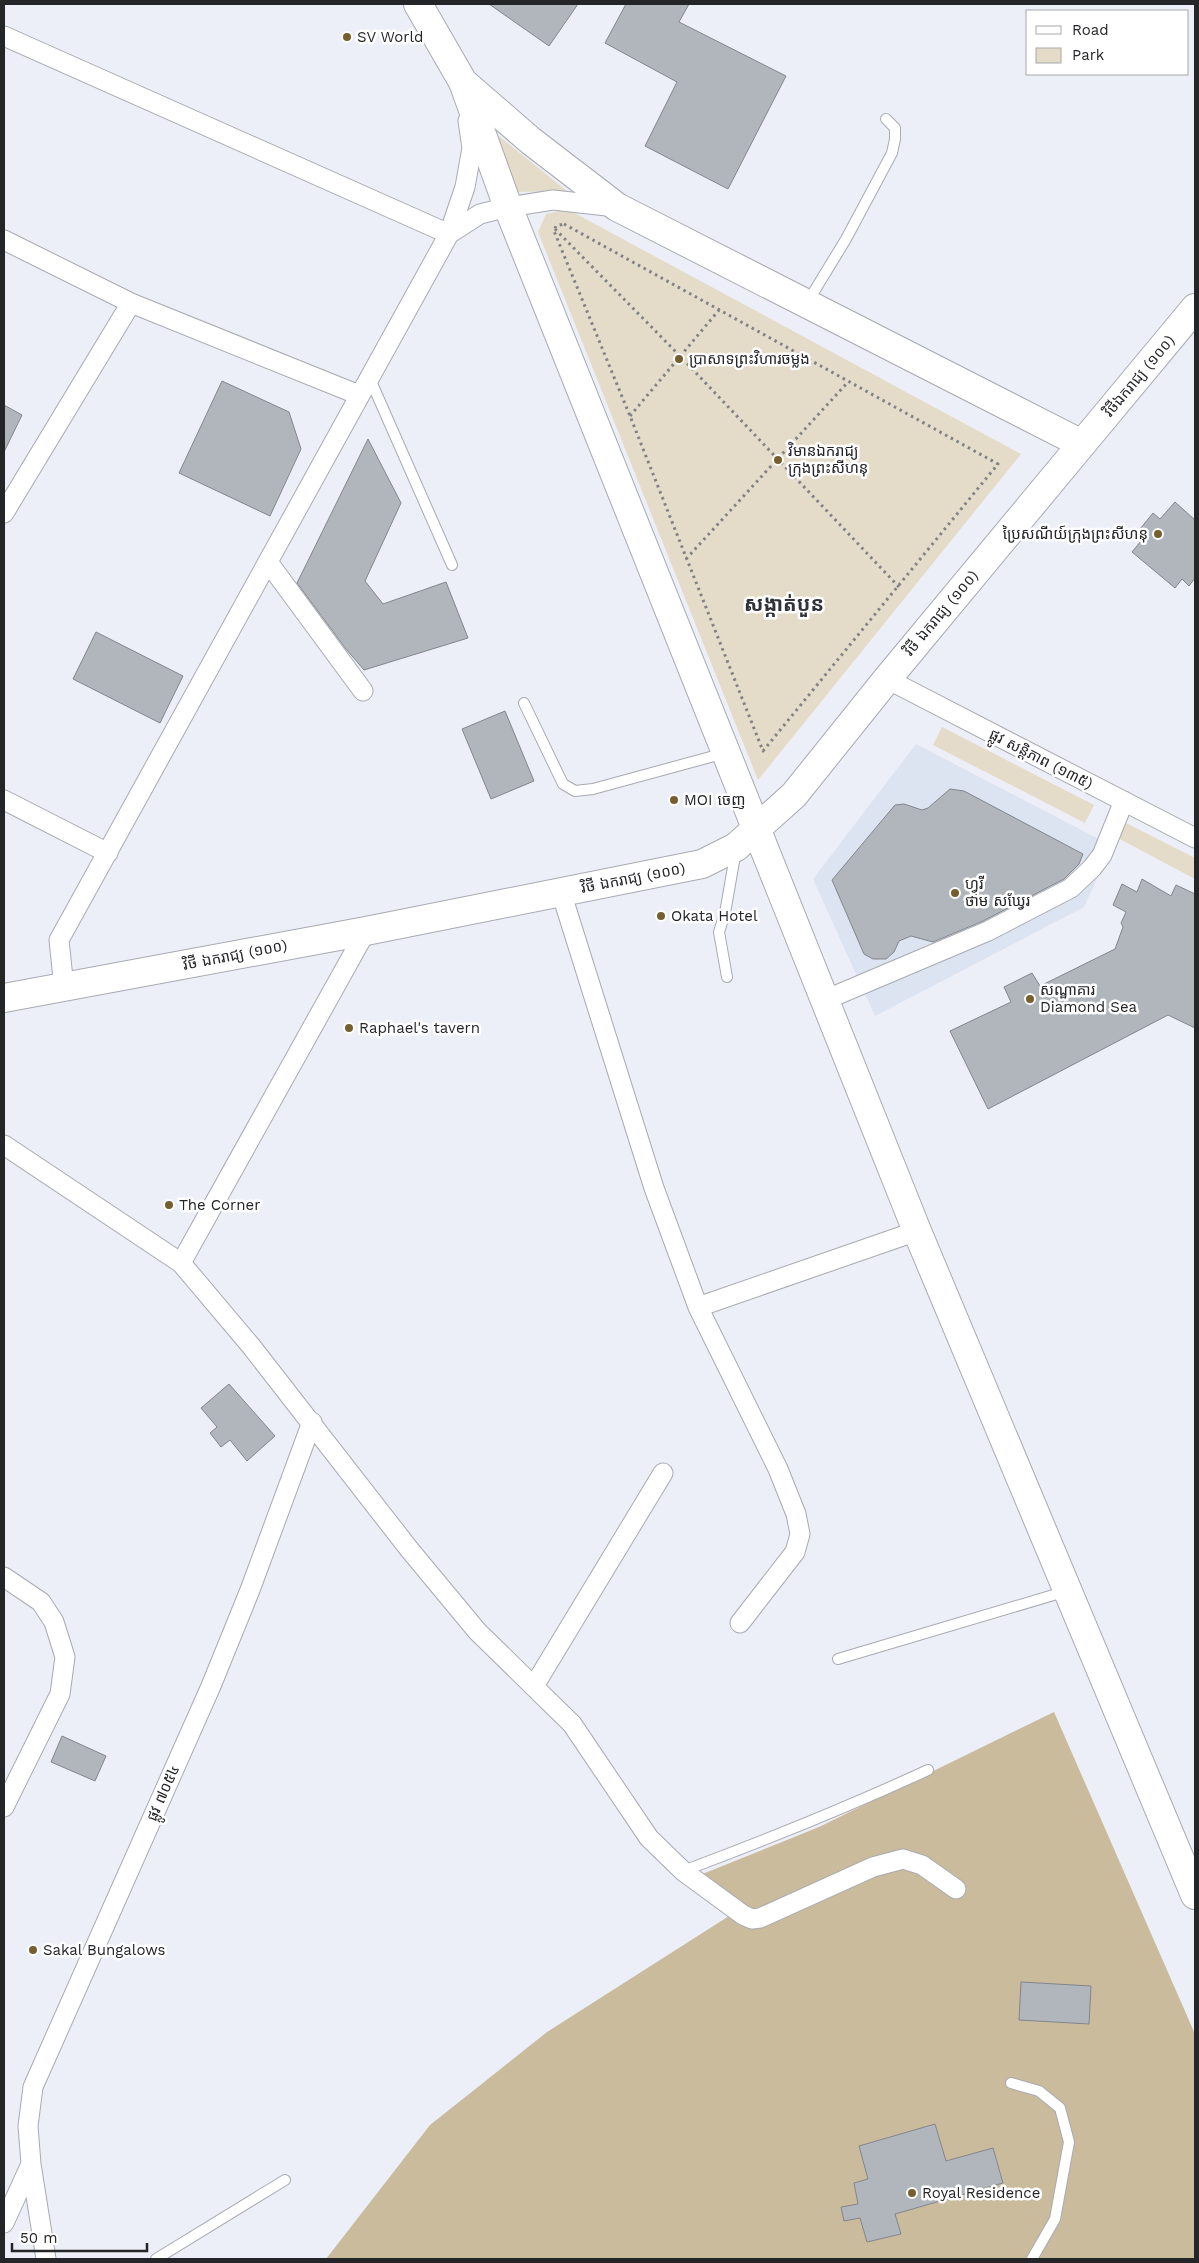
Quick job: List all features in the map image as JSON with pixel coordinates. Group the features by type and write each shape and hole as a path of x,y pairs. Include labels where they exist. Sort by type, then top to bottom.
{"street":[{"path":"418,4 463,82 508,207 917,1231 1195,1895"},
{"path":"4,36 448,234"},
{"path":"463,82 531,141 617,207 1082,444"},
{"path":"64,988 59,940 359,395 370,379 448,234 465,187 472,148 463,82"},
{"path":"448,234 480,214 508,207 553,200 617,207"},
{"path":"4,240 131,303 359,395"},
{"path":"4,513 131,303"},
{"name":"វិថីឯករាជ្យ (១០០)","path":"1082,444 1195,308"},
{"name":"វិថី ឯករាជ្យ (១០០)","path":"4,998 366,931 702,864 736,847 794,795 887,679 1082,444"},
{"path":"268,562 363,691"},
{"name":"ផ្លូវ សន្តិភាព (១៣៥)","path":"887,679 1195,838"},
{"path":"4,800 108,853"},
{"path":"825,1000 988,931 1071,888 1092,868 1102,854 1124,801"},
{"path":"561,892 654,1188 698,1307 778,1469 796,1514 800,1534 795,1552 740,1623"},
{"path":"182,1263 366,931"},
{"path":"4,1145 182,1263 312,1422 409,1549 470,1623 572,1724 649,1838 683,1871 752,1919 760,1918 873,1867 902,1859 922,1865 956,1888"},
{"path":"698,1307 917,1231"},
{"name":"ផ្លូវ ៧០៥៤","path":"46,2259 31,2164 28,2126 33,2087 211,1686 250,1590 312,1422"},
{"path":"534,1686 663,1472"},
{"path":"4,1577 40,1602 54,1622 65,1657 60,1694 4,1807"},
{"name":"ផ្លូវ ៧០៥៤","path":"4,2222 31,2164"}],"lane":[{"path":"806,304 846,238 892,153 895,128 886,119"},
{"path":"370,379 452,565"},
{"path":"524,703 563,784 575,791 593,789 726,753"},
{"path":"727,977 719,932 725,913 736,847"},
{"path":"838,1659 1068,1591"},
{"path":"683,1871 778,1835 872,1796 928,1770"},
{"path":"1011,2083 1039,2091 1060,2108 1069,2142 1055,2219 1032,2259"},
{"path":"156,2259 285,2180"}],"path":[{"path":"564,224 998,464 763,751 554,228 564,224"},
{"path":"554,228 680,356 899,587"},
{"path":"630,416 719,310"},
{"path":"686,559 848,382"}],"shaded area":[{"name":"ហ្វូរី ថាម សឃ្វែរ","path":"916,744 1112,846 1084,907 875,1016 813,879"},
{"path":"1054,1712 1195,2034 1195,2259 326,2259 430,2125 547,2032 729,1916 690,1879 819,1827"}],"green space":[{"path":"490,129 567,191 515,192"},
{"path":"567,209 1021,454 758,780 538,232 546,214"},
{"path":"942,727 1094,805 1085,823 933,745"},
{"path":"1122,821 1195,858 1195,879 1114,836"}],"building":[{"path":"489,4 578,4 549,46"},
{"path":"626,4 689,4 679,22 786,76 728,189 645,146 677,82 605,43"},
{"path":"222,381 289,412 301,449 270,516 179,473"},
{"path":"4,405 22,415 4,452"},
{"path":"368,439 401,503 365,581 383,604 446,582 468,638 364,670 297,583"},
{"path":"1175,502 1195,520 1195,578 1189,586 1182,579 1175,588 1132,552 1146,535 1140,529 1153,513 1160,519"},
{"path":"96,632 183,676 160,723 73,679"},
{"path":"505,711 534,781 491,799 462,729"},
{"path":"950,789 964,791 1083,854 1079,864 1064,879 983,921 933,942 911,936 899,941 894,952 886,959 873,959 864,954 832,880 895,805 904,804 922,810 928,808"},
{"path":"1142,879 1171,896 1176,885 1195,894 1195,1028 1168,1015 988,1109 950,1031 1011,1002 1004,987 1032,973 1040,986 1115,949 1123,927 1121,923 1126,912 1113,905 1122,884 1137,892"},
{"path":"229,1384 275,1436 247,1461 230,1440 221,1447 210,1433 217,1427 201,1408"},
{"path":"62,1736 106,1756 95,1781 51,1762"},
{"path":"1021,1982 1091,1986 1089,2024 1019,2020"},
{"name":"Royal Residence","path":"935,2124 946,2161 993,2148 1003,2183 895,2214 901,2234 867,2242 860,2218 844,2221 841,2207 858,2204 854,2183 868,2179 859,2146"}],"place":[{"name":"SV World","path":"347,37"},
{"name":"ប្រាសាទព្រះវិហារចម្លង","path":"679,359"},
{"name":"វិមានឯករាជ្យ ក្រុងព្រះសីហនុ","path":"778,460"},
{"name":"ប្រៃសណីយ៍ក្រុងព្រះសីហនុ","path":"1158,534"},
{"name":"MOI ចេញ","path":"674,800"},
{"name":"ហ្វូរី ថាម សឃ្វែរ","path":"955,893"},
{"name":"Okata Hotel","path":"661,916"},
{"name":"សណ្ឋាគារ Diamond Sea","path":"1030,999"},
{"name":"Raphael's tavern","path":"349,1028"},
{"name":"The Corner","path":"169,1205"},
{"name":"Sakal Bungalows","path":"33,1950"},
{"name":"Royal Residence","path":"912,2193"}],"district":[{"name":"សង្កាត់បួន","path":"784,604"}]}
